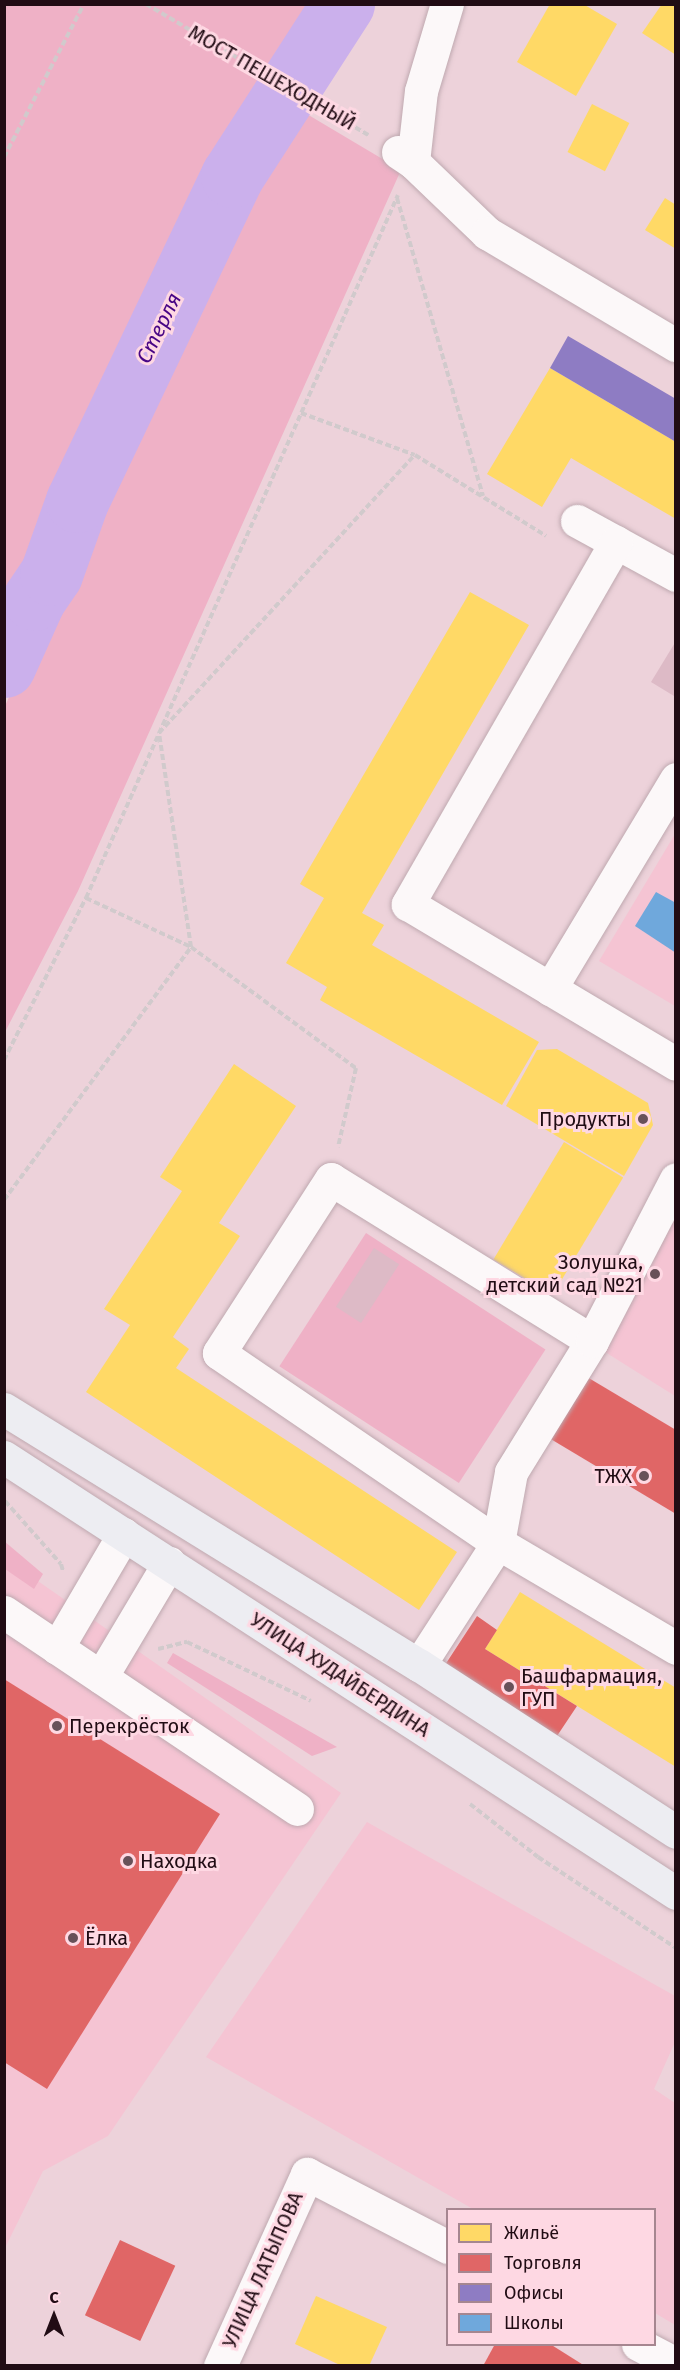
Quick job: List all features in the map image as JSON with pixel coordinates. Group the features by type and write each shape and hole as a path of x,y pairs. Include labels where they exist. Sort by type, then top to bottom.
{"main road":[{"path":"4,1409 419,1665 675,1832"},
{"name":"УЛИЦА ХУДАЙБЕРДИНА","path":"4,1456 675,1893"}],"street":[{"path":"447,4 421,91 405,157 487,233 675,345"},
{"path":"564,530 616,542 675,575"},
{"path":"616,542 408,904 675,1064"},
{"path":"550,989 675,779"},
{"path":"592,1341 331,1179 219,1353 498,1543 675,1648"},
{"path":"419,1665 498,1543 511,1472 592,1341 675,1179"},
{"path":"57,1648 123,1534"},
{"path":"101,1677 169,1563"},
{"path":"4,1612 297,1809"},
{"name":"УЛИЦА ЛАТЫПОВА","path":"220,2366 307,2174 446,2246"},
{"path":"642,2346 675,2364"}],"path":[{"path":"4,157 84,4"},
{"name":"МОСТ ПЕШЕХОДНЫЙ","path":"146,4 405,157"},
{"path":"4,1060 86,898 397,197 405,157"},
{"path":"397,197 483,497"},
{"path":"301,413 415,455 483,497 564,530"},
{"path":"159,733 415,455"},
{"path":"4,1200 191,947 159,733"},
{"path":"86,898 191,947 356,1068 331,1179"},
{"path":"4,1501 61,1564 68,1592 84,1602"},
{"path":"127,1633 153,1650 187,1642 314,1702"},
{"path":"463,1798 538,1857 675,1948"}],"shaded area":[{"path":"5,4 322,5 218,171 76,458 5,622"},
{"path":"295,107 401,170 78,891 5,1032 5,706 50,609 66,586 94,510 248,195"},
{"path":"675,834 675,1006 599,961"},
{"name":"Золушка, детский сад №21","path":"675,1203 675,1396 594,1345"},
{"path":"366,1233 545,1350 459,1483 279,1366"},
{"path":"4,1541 43,1574 34,1589 5,1569"},
{"path":"5,1558 341,1793 108,2136 43,2171 5,2248"},
{"path":"173,1653 337,1747 312,1756 167,1663"},
{"path":"367,1822 675,1996 675,2042 654,2089 675,2103 675,2325 656,2314 656,2208 471,2208 206,2057"}],"building: Жильё":[{"path":"550,4 583,4 617,24 576,96 517,62"},
{"path":"662,4 676,4 676,55 642,33"},
{"path":"592,104 629,123 605,171 567,152"},
{"path":"665,198 676,205 676,249 645,230"},
{"path":"550,368 676,442 676,519 571,458 542,507 487,474"},
{"path":"470,592 529,625 362,913 384,925 372,945 539,1042 502,1105 320,1000 327,987 286,963 324,898 300,884"},
{"path":"557,1049 648,1103 653,1125 624,1176 506,1106 537,1050"},
{"path":"234,1064 296,1106 219,1223 240,1236 173,1337 189,1349 176,1368 457,1552 419,1610 86,1392 130,1325 104,1309 182,1191 160,1177"},
{"path":"564,1142 623,1178 553,1295 493,1259"},
{"path":"520,1592 676,1688 676,1767 485,1649"},
{"path":"316,2296 387,2327 369,2366 342,2366 295,2344"}],"building: Торговля":[{"name":"ТЖХ","path":"587,1377 676,1430 676,1514 549,1438"},
{"name":"Башфармация, ГУП","path":"477,1616 497,1630 485,1649 577,1706 553,1742 443,1668"},
{"name":"Ёлка","path":"4,1679 220,1814 47,2089 4,2062"},
{"path":"120,2240 175,2266 140,2341 85,2315"},
{"path":"494,2346 553,2346 585,2366 483,2366"}],"building: Офисы":[{"path":"568,336 676,399 676,442 550,368"}],"building: Школы":[{"path":"656,892 676,903 676,953 635,926"}],"building: Прочее":[{"path":"676,641 676,693 674,696 651,682"},
{"path":"374,1248 399,1264 361,1323 336,1307"}],"waterway":[{"name":"Стерля","path":"4,666 34,599 51,574 77,501 232,176 343,4"}],"place":[{"name":"Продукты","path":"643,1119"},
{"name":"Золушка, детский сад №21","path":"655,1274"},
{"name":"ТЖХ","path":"644,1476"},
{"name":"Башфармация, ГУП","path":"509,1687"},
{"name":"Перекрёсток","path":"57,1726"},
{"name":"Находка","path":"128,1861"},
{"name":"Ёлка","path":"73,1938"}]}
